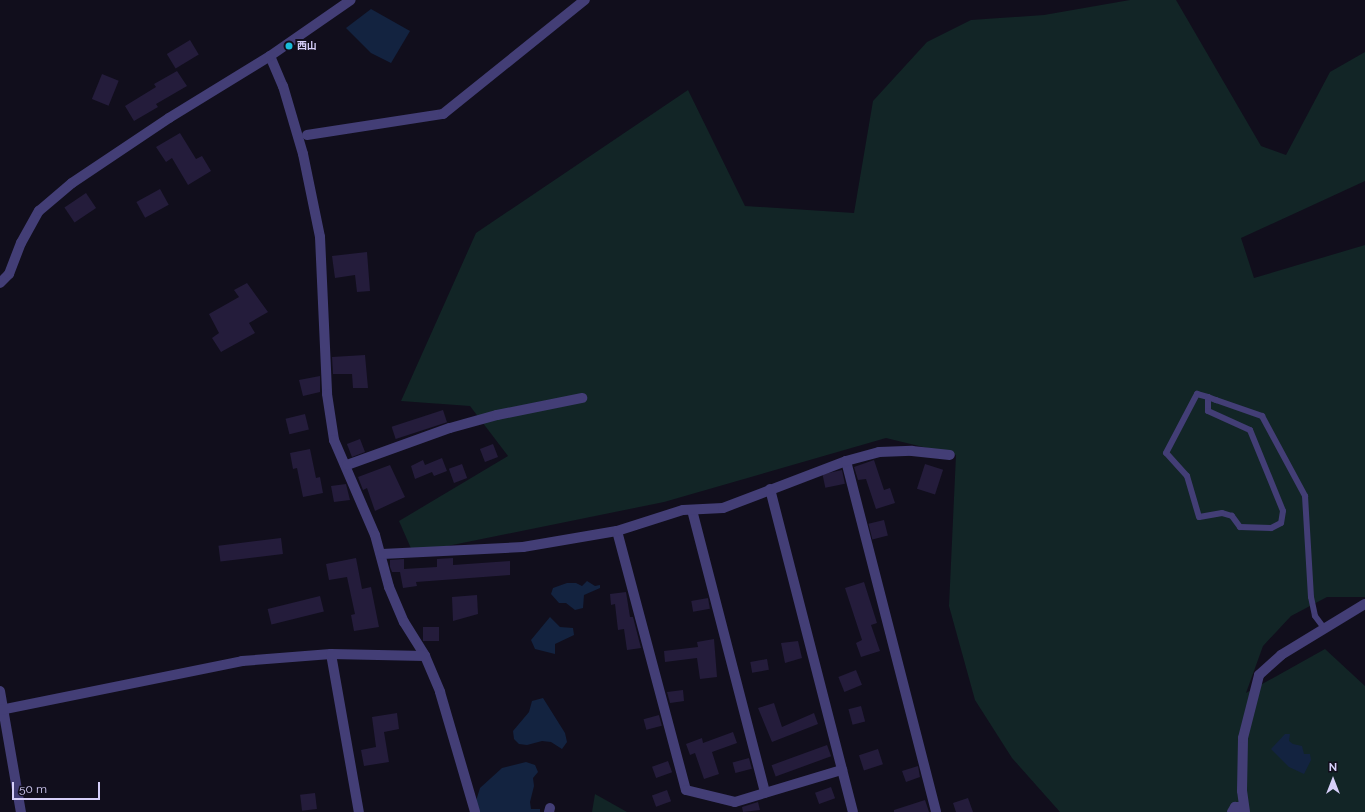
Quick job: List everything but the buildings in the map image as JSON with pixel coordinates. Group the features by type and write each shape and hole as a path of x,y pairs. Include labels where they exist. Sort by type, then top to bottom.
{"street":[{"path":"0,283 9,274 21,243 39,210 72,183 162,123 270,56 351,0"},
{"path":"307,136 443,114 585,0"},
{"path":"270,56 283,86 303,154 320,237 327,394 334,440 347,465 382,554 389,587 404,622 425,656 440,692 475,812"},
{"path":"347,465 450,428 497,415 582,398"},
{"path":"382,554 523,547 617,531 692,510 723,508 846,461 879,452 912,451 950,454"},
{"path":"846,461 936,812"},
{"path":"770,489 853,812"},
{"path":"692,510 765,793"},
{"path":"617,531 686,790 735,802 842,770"},
{"path":"1232,812 1235,807 1244,809 1244,738 1259,676 1281,655 1365,604"},
{"path":"2,710 242,661 331,654 425,656"},
{"path":"331,654 359,812"},
{"path":"0,691 2,710 21,812"}],"lane":[{"path":"1208,397 1208,411 1250,430 1283,512 1281,523 1271,528 1240,528 1232,516 1222,513 1199,517 1187,476 1166,453 1197,394 1208,397 1262,416 1305,496 1311,597 1315,616 1324,628"}],"green space":[{"path":"1130,0 1176,0 1261,146 1286,155 1330,72 1365,52 1365,181 1241,238 1254,278 1365,245 1365,597 1327,597 1291,616 1263,646 1246,693 1325,649 1365,686 1365,812 1060,812 1012,758 975,700 949,606 956,455 886,438 664,502 413,553 399,521 508,456 470,406 401,401 476,233 688,90 745,206 854,213 873,101 927,42 971,20 1044,15"},
{"path":"595,794 627,812 592,812"}],"water":[{"path":"371,9 410,31 391,63 371,53 346,28"},
{"path":"587,581 595,586 600,585 600,588 584,595 583,608 575,610 566,603 559,603 551,594 553,588 567,583 576,583 582,586"},
{"path":"550,617 560,627 573,628 574,635 555,644 555,654 535,649 531,640"},
{"path":"543,698 565,733 567,742 562,749 551,742 542,741 527,745 519,744 514,739 513,731 529,712 532,701"},
{"path":"1285,734 1290,734 1289,741 1293,744 1302,746 1304,754 1310,754 1311,760 1304,774 1289,767 1271,749"},
{"path":"526,762 535,765 538,772 533,778 534,786 530,802 531,809 540,809 540,812 479,812 476,801 480,788 502,768"}],"place":[{"name":"西山","path":"289,46"}]}
